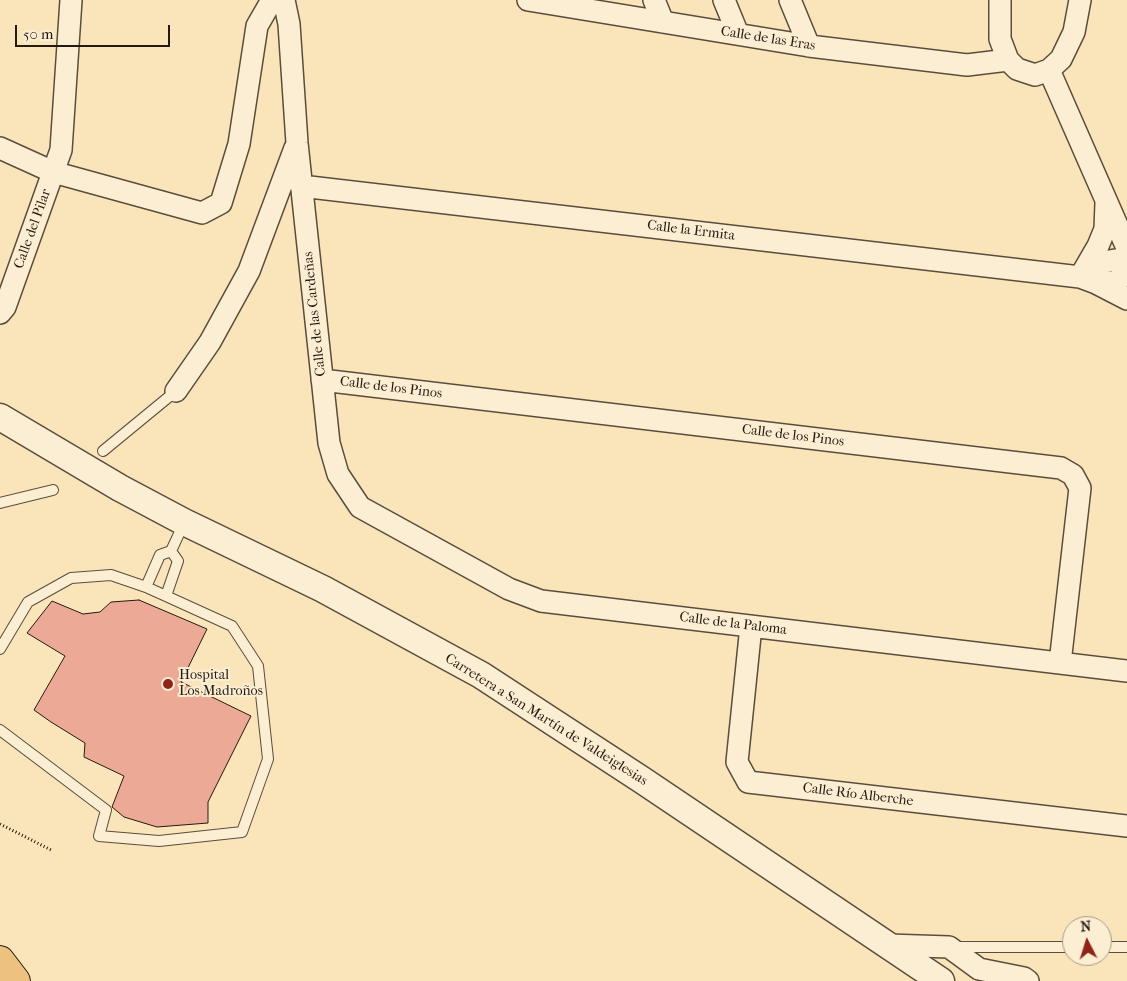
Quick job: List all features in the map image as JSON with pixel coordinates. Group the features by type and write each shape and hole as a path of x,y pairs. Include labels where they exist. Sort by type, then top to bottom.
{"highway":[{"path":"0,960 16,981"}],"street":[{"name":"Calle del Pilar","path":"0,313 5,306 61,150 71,0"},
{"path":"0,148 54,172 202,213 221,203 239,144 256,26 272,0"},
{"name":"Calle de las Cardeñas","path":"284,0 288,24 301,186 329,444 338,474 360,507"},
{"name":"Calle de las Eras","path":"528,0 590,5 663,22 809,46 967,65 1008,60"},
{"path":"654,0 663,22"},
{"path":"724,0 738,34"},
{"path":"790,0 809,46"},
{"path":"1000,0 1000,39 1008,60 1017,69 1035,75 1049,70 1061,59 1068,48 1074,32 1081,1"},
{"path":"1049,70 1127,248"},
{"name":"Calle de las Cardeñas","path":"176,391 210,342 249,271 297,143"},
{"name":"Calle la Ermita","path":"301,186 1088,280 1115,282 1127,274"},
{"path":"1088,280 1105,229 1106,201"},
{"path":"1088,280 1097,263 1127,258"},
{"name":"Calle la Ermita","path":"1088,280 1126,298"},
{"name":"Calle de los Pinos","path":"322,380 1061,468 1073,475 1080,488 1060,663"},
{"name":"Carretera a San Martín de Valdeiglesias","path":"0,417 120,488 184,522 323,589 481,675 642,780 941,981"},
{"name":"Calle de la Paloma","path":"360,507 509,589 541,601 1127,671"},
{"name":"Calle Río Alberche","path":"751,626 737,762 748,782 1127,826"},
{"path":"888,945 950,947 979,970 1024,978 1028,981"}],"lane":[{"path":"103,451 176,391"},
{"path":"0,503 53,490"},
{"path":"146,587 160,555 171,551 184,522"},
{"path":"166,596 178,560 171,551"},
{"path":"0,649 28,602 71,578 111,575 146,587 232,626 258,666 268,759 242,832 159,841 99,836 106,810 0,730"},
{"path":"950,947 1062,947"},
{"path":"1112,947 1127,947"}],"path":[{"path":"0,824 53,851"}],"building":[{"name":"Hospital Los Madroños","path":"139,600 207,629 181,682 251,716 208,802 208,823 157,827 124,817 112,807 124,776 84,757 85,743 34,710 65,656 27,633 52,601 83,614 100,612 111,602"}],"place":[{"name":"Hospital Los Madroños","path":"168,684"}]}
